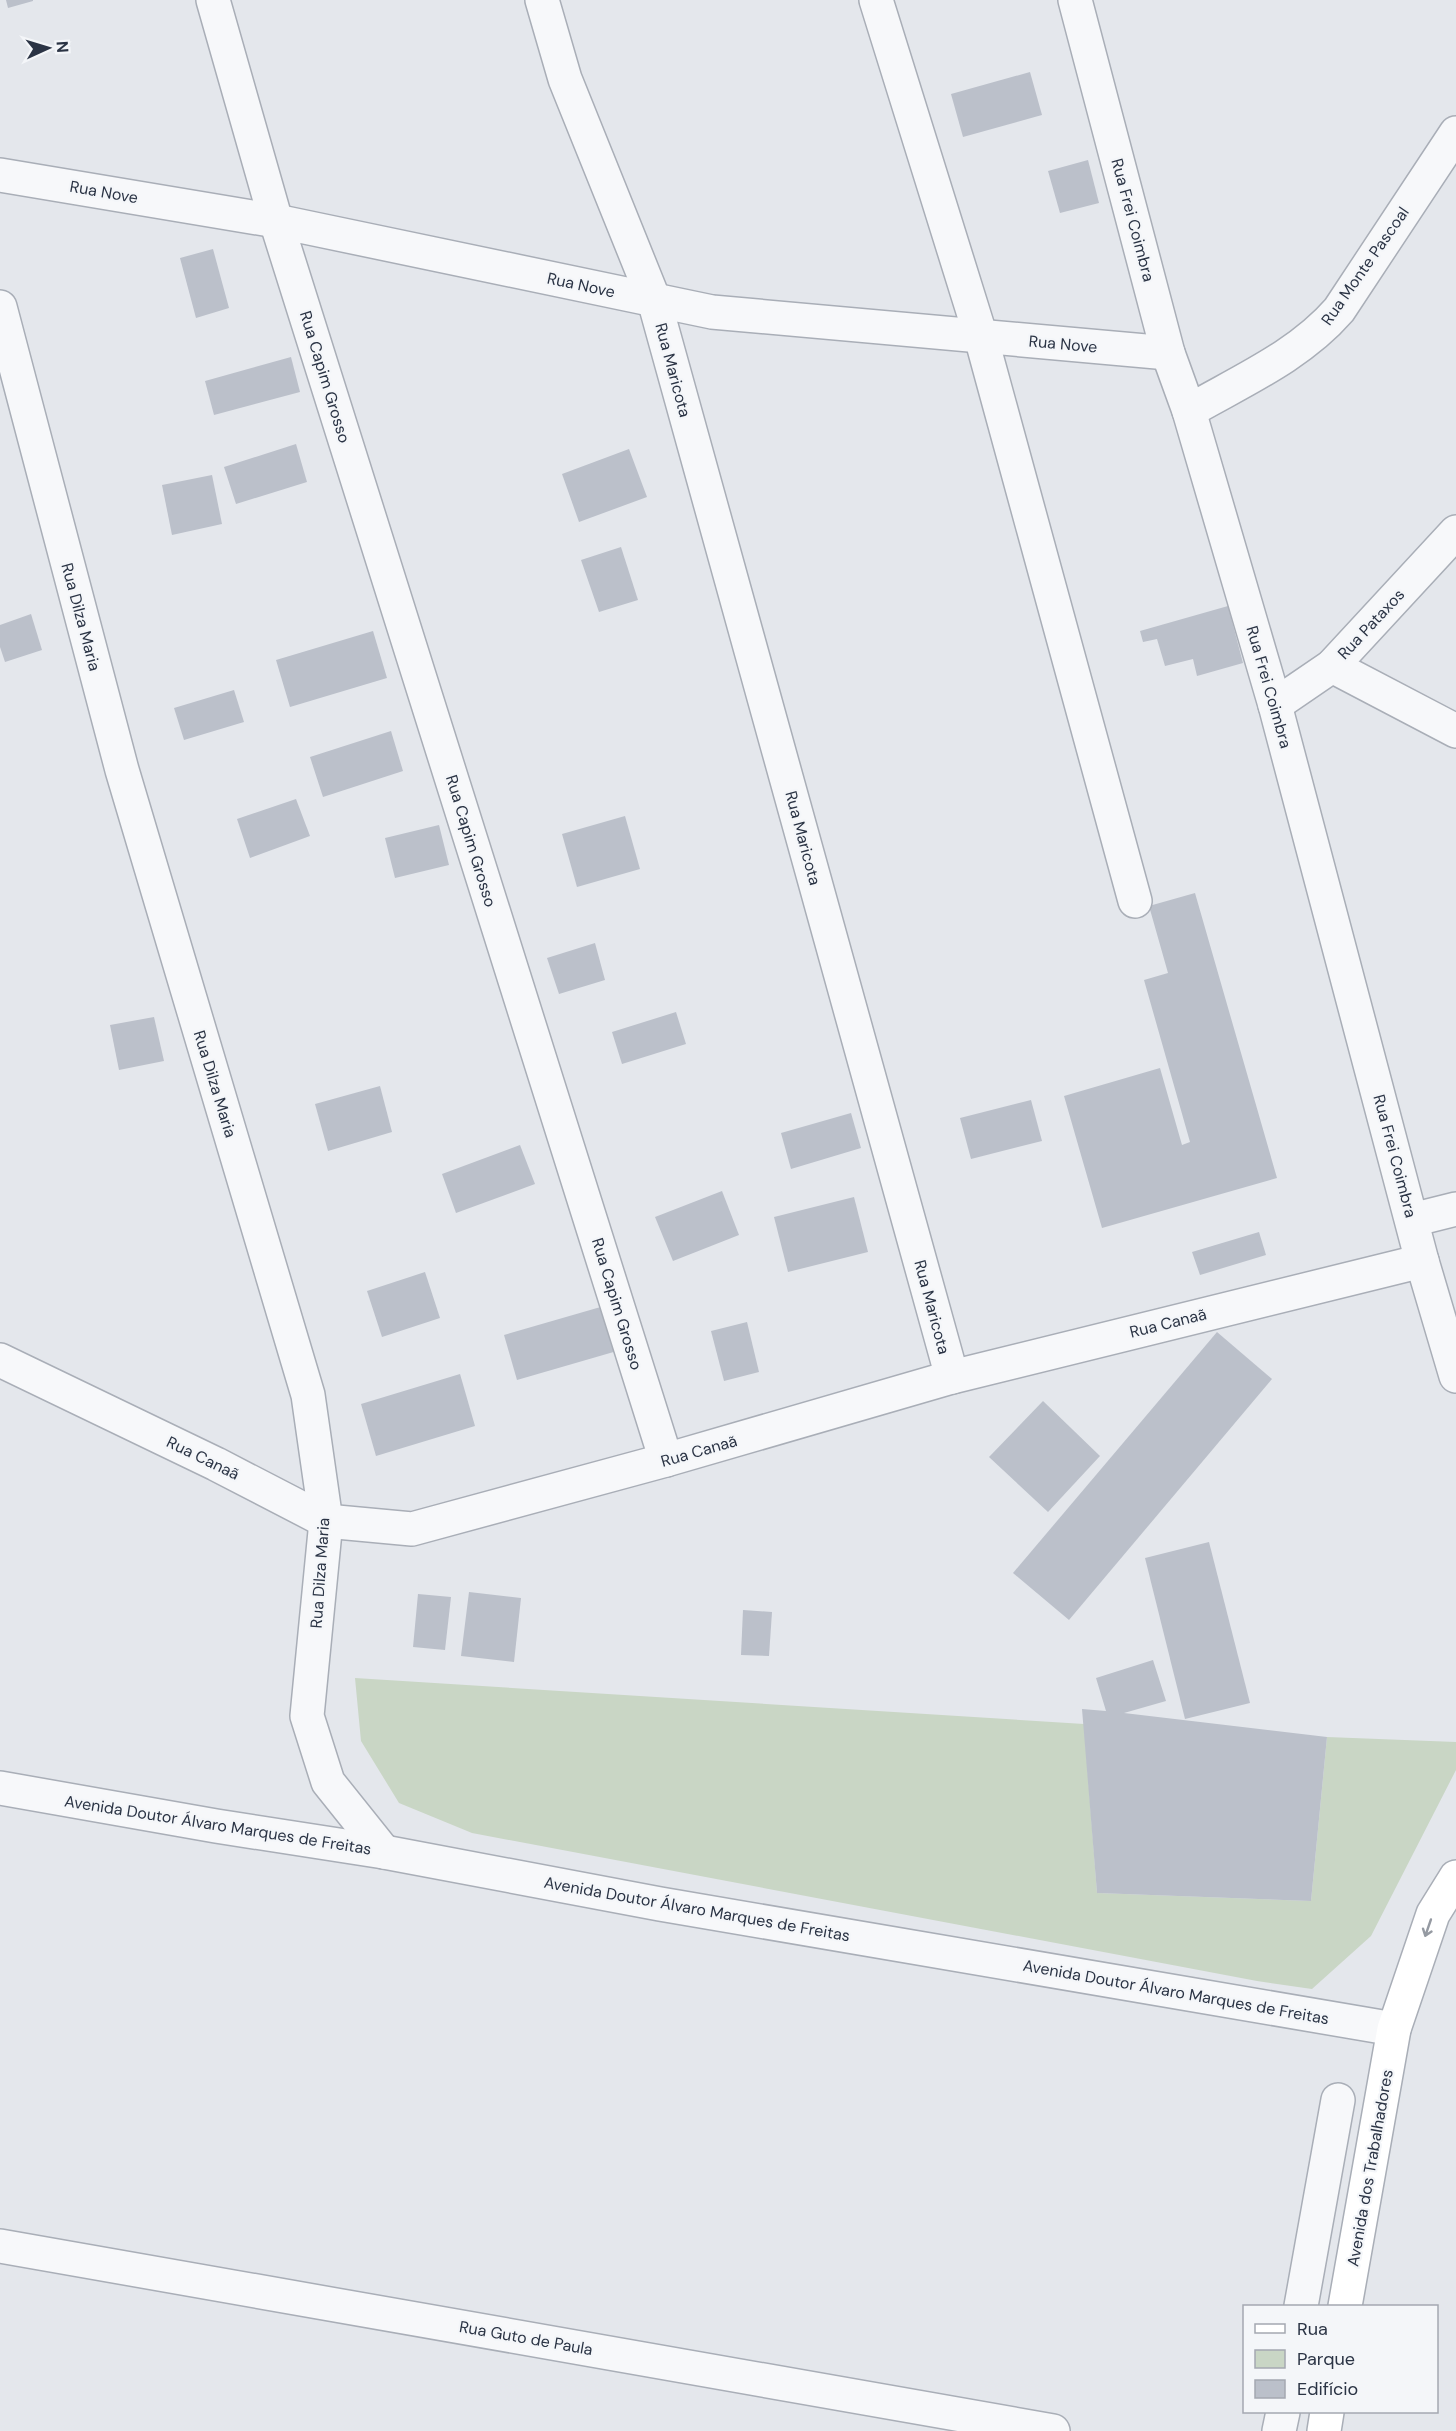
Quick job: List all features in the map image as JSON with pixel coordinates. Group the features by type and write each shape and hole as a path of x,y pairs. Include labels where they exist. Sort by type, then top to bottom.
{"street":[{"name":"Rua Capim Grosso","path":"213,0 276,221 666,1460"},
{"name":"Rua Maricota","path":"542,0 565,79 654,300 952,1377"},
{"path":"876,0 981,337 1135,901"},
{"name":"Rua Frei Coimbra","path":"1075,0 1168,352 1189,411 1275,705 1422,1260 1456,1376"},
{"name":"Rua Monte Pascoal","path":"1189,411 1304,345 1324,327 1339,310 1456,133"},
{"name":"Rua Nove","path":"0,175 276,221 712,312 1168,352"},
{"name":"Rua Dilza Maria","path":"0,307 122,770 308,1395 326,1521 307,1716 328,1782 384,1852"},
{"name":"Rua Pataxos","path":"1275,705 1332,666 1456,532"},
{"path":"1332,666 1456,730"},
{"path":"1412,1220 1456,1209"},
{"name":"Rua Canaã","path":"0,1360 216,1464 326,1521 412,1529 666,1460 952,1377 1422,1260"},
{"name":"Avenida Doutor Álvaro Marques de Freitas","path":"0,1788 216,1826 384,1852 660,1904 1394,2029"},
{"name":"Avenida dos Trabalhadores","path":"1346,2305 1394,2029 1433,1914 1456,1878"},
{"path":"1301,2305 1338,2100"},
{"name":"Rua Guto de Paula","path":"0,2246 1053,2431"},
{"path":"1279,2431 1283,2413"},
{"path":"1324,2431 1327,2413"}],"green space":[{"path":"355,1678 1084,1724 1097,1893 1311,1901 1327,1737 1456,1742 1456,1770 1371,1936 1312,1989 1257,1981 472,1833 399,1803 361,1741"}],"building":[{"path":"6,0 33,0 33,1 8,8"},
{"path":"1030,72 1042,115 963,137 951,94"},
{"path":"1088,160 1099,203 1060,213 1048,171"},
{"path":"213,249 229,308 196,318 180,258"},
{"path":"291,357 300,392 214,415 205,381"},
{"path":"296,444 307,482 236,504 224,467"},
{"path":"629,449 647,497 579,522 562,474"},
{"path":"212,475 222,524 172,535 162,485"},
{"path":"621,547 638,600 599,612 581,560"},
{"path":"1228,606 1243,663 1197,676 1193,659 1165,666 1157,639 1143,642 1140,631"},
{"path":"31,614 42,650 5,662 0,647 0,625"},
{"path":"373,631 387,678 290,707 276,660"},
{"path":"234,690 244,722 184,740 174,708"},
{"path":"391,731 403,771 323,797 310,757"},
{"path":"296,799 310,836 250,858 237,819"},
{"path":"625,816 640,869 577,887 562,834"},
{"path":"439,825 449,865 395,878 385,838"},
{"path":"1195,893 1277,1178 1102,1228 1064,1096 1160,1068 1182,1145 1190,1142 1144,980 1168,973 1149,906"},
{"path":"595,943 605,980 559,994 547,958"},
{"path":"676,1012 686,1044 622,1064 612,1032"},
{"path":"154,1017 164,1061 119,1070 110,1025"},
{"path":"380,1086 392,1132 328,1151 315,1104"},
{"path":"1031,1100 1042,1141 971,1159 960,1118"},
{"path":"851,1113 861,1148 791,1169 781,1133"},
{"path":"520,1145 535,1184 456,1213 442,1174"},
{"path":"722,1191 739,1235 673,1261 655,1217"},
{"path":"854,1197 868,1252 788,1272 774,1217"},
{"path":"1259,1232 1266,1255 1200,1275 1192,1252"},
{"path":"425,1272 440,1318 382,1337 367,1291"},
{"path":"604,1306 617,1351 517,1380 504,1335"},
{"path":"747,1322 759,1372 724,1381 711,1331"},
{"path":"1217,1332 1272,1379 1069,1620 1013,1573"},
{"path":"460,1374 475,1426 376,1456 361,1404"},
{"path":"1043,1401 1100,1456 1048,1512 989,1457"},
{"path":"1209,1542 1250,1703 1185,1719 1145,1558"},
{"path":"469,1592 521,1598 514,1662 461,1656"},
{"path":"418,1594 451,1597 445,1650 413,1647"},
{"path":"743,1610 772,1612 769,1656 741,1655"},
{"path":"1153,1660 1166,1701 1124,1713 1327,1737 1311,1901 1097,1893 1082,1709 1106,1711 1096,1678"}]}
